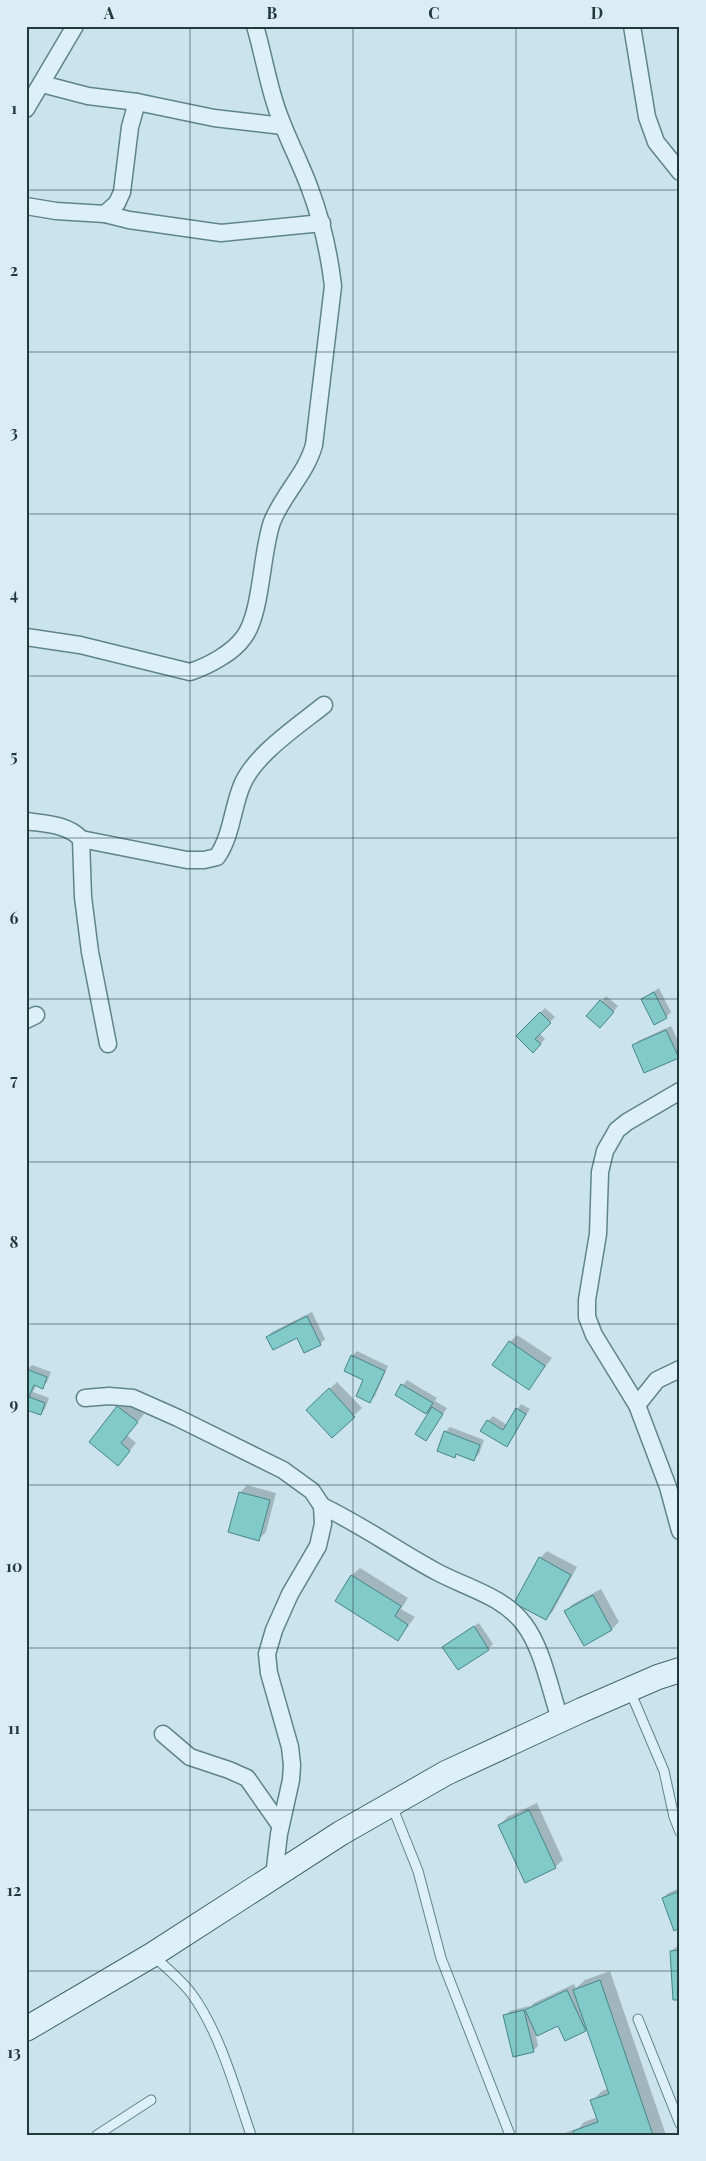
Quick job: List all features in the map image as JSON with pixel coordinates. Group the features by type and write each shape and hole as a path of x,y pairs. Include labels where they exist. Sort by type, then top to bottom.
{"main road":[{"path":"26,2029 152,1955 390,1803 446,1773 560,1720 629,1689 680,1670"}],"street":[{"path":"26,108 75,26"},
{"path":"26,637 80,644 190,672 219,657 239,643 246,636 254,615 273,521 285,498 306,467 314,445 333,286 322,224 267,81 255,26"},
{"path":"632,26 647,117 656,142 680,172"},
{"path":"42,84 88,96 137,102 214,118 284,126"},
{"path":"105,214 117,203 122,192 130,128 137,102"},
{"path":"26,206 56,211 105,214 138,222 221,233 322,224"},
{"path":"81,839 187,860 204,860 217,856 224,846 237,799 251,769 324,705"},
{"path":"26,821 68,828 81,839 83,897 90,952 108,1044"},
{"path":"680,1091 627,1122 617,1130 604,1151 600,1172 598,1234 587,1300 587,1316 594,1335 637,1405 668,1487 680,1531"},
{"path":"637,1405 657,1380 680,1369"},
{"path":"85,1398 109,1396 133,1398 178,1418 283,1470 312,1491 322,1506 440,1573 502,1603 516,1616 532,1636 560,1720"},
{"path":"274,1876 280,1825 291,1780 292,1765 288,1739 269,1673 267,1654 274,1630 290,1594 318,1546 324,1524 322,1506"},
{"path":"163,1734 190,1757 247,1778 280,1825"}],"lane":[{"path":"629,1689 664,1771 674,1817 680,1832"},
{"path":"390,1803 418,1871 442,1958 510,2135"},
{"path":"152,1955 191,1993 206,2018 228,2068 251,2135"},
{"path":"638,2019 680,2124"},
{"path":"97,2135 151,2100"}],"building":[{"path":"654,992 667,1018 654,1025 641,999"},
{"path":"600,1000 614,1012 600,1028 586,1016"},
{"path":"540,1012 551,1023 535,1039 541,1044 533,1053 516,1036"},
{"path":"666,1030 679,1058 644,1073 632,1045"},
{"path":"307,1316 321,1345 304,1353 297,1338 273,1350 266,1337"},
{"path":"509,1341 545,1366 529,1390 492,1365"},
{"path":"351,1355 385,1371 370,1403 356,1396 363,1380 344,1371"},
{"path":"26,1369 47,1377 43,1389 34,1385 29,1397 45,1403 41,1415 26,1410"},
{"path":"401,1384 433,1403 426,1414 395,1395"},
{"path":"329,1388 355,1417 332,1438 306,1410"},
{"path":"117,1406 138,1422 121,1443 130,1451 118,1466 89,1442"},
{"path":"432,1407 443,1414 426,1441 415,1434"},
{"path":"516,1408 526,1414 507,1447 480,1431 487,1420 503,1430"},
{"path":"444,1431 480,1445 474,1461 456,1454 455,1458 437,1451"},
{"path":"239,1492 270,1500 259,1541 228,1532"},
{"path":"539,1557 571,1575 546,1620 514,1603"},
{"path":"351,1575 401,1606 395,1616 408,1625 398,1641 335,1601"},
{"path":"593,1595 612,1630 584,1646 564,1611"},
{"path":"474,1626 489,1650 458,1670 442,1647"},
{"path":"529,1810 556,1868 525,1883 498,1825"},
{"path":"680,1891 680,1928 674,1931 662,1898"},
{"path":"680,1950 680,2000 673,2000 670,1951"},
{"path":"600,1980 653,2135 574,2135 573,2131 598,2122 590,2100 609,2094 573,1990"},
{"path":"567,1990 586,2031 565,2041 558,2026 537,2036 525,2010"},
{"path":"524,2010 534,2052 513,2057 503,2015"}]}
